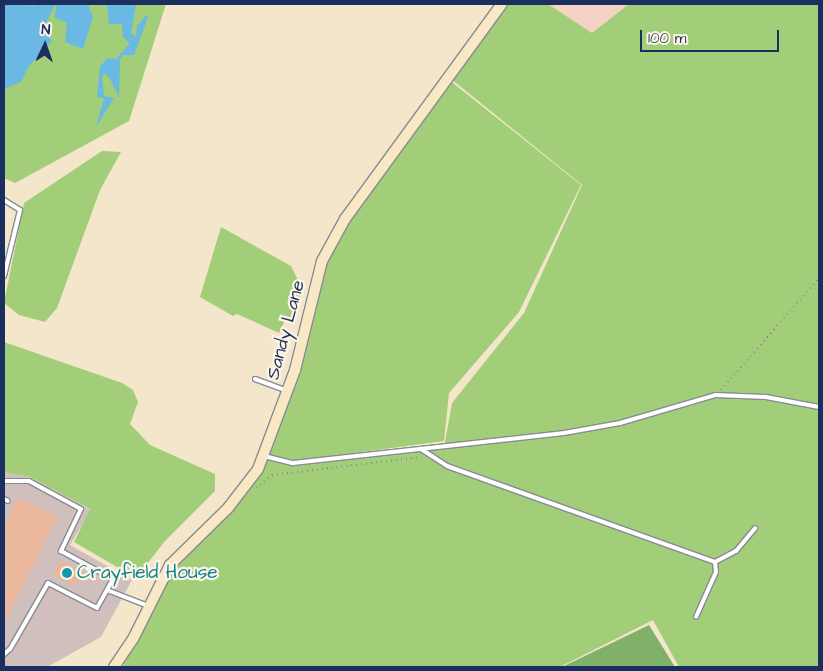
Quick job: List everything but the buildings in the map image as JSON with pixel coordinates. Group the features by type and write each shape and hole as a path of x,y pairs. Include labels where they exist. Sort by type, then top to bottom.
{"street":[{"name":"Sandy Lane","path":"114,667 133,639 170,564 228,508 258,469 288,391 322,261 345,219 502,4"}],"lane":[{"path":"4,200 20,210 4,276"},
{"path":"255,379 288,391"},
{"path":"264,456 293,463 564,434 620,424 716,395 766,397 819,407"},
{"path":"421,449 428,456 531,497 715,562 736,551 755,528"},
{"path":"4,481 29,481 81,509 60,551 113,579 97,608 48,583 10,649 4,654"},
{"path":"696,617 716,572 715,562"},
{"path":"107,590 148,606"},
{"path":"4,646 10,649"}],"path":[{"path":"716,395 819,278"},
{"path":"249,494 272,476 428,456"}],"shaded area":[{"path":"548,4 629,4 592,33"},
{"path":"4,472 30,477 91,510 70,545 132,580 101,637 47,667 4,667"}],"green space":[{"path":"4,4 166,4 129,121 15,183 4,178"},
{"path":"507,4 548,4 592,33 629,4 819,4 819,667 679,667 653,620 560,667 123,666 137,640 162,577 266,459 294,465 444,448 452,403 524,313 582,185 450,78"},
{"path":"448,79 581,185 519,312 449,393 444,441 294,461 267,454 323,261 346,219"},
{"path":"102,151 121,152 100,190 57,308 45,322 19,315 4,303 24,203"},
{"path":"221,227 291,266 300,284 300,297 292,318 286,318 279,333 237,314 233,316 200,297"},
{"path":"4,342 122,383 133,390 138,402 130,424 150,445 215,474 215,491 165,541 136,578 74,542 90,509 30,477 4,472"},
{"path":"649,625 675,667 562,667"}],"water":[{"path":"4,4 29,4 32,7 36,4 55,4 44,28 52,41 29,66 21,82 4,89"},
{"path":"57,4 88,4 93,17 83,49 65,42 67,23 54,17"},
{"path":"107,4 136,4 131,33 136,37 137,26 146,15 148,17 134,55 123,55 120,60 119,97 109,77 104,73 102,77 104,96 114,98 96,127 104,98 97,97 100,66 108,58 116,59 130,43 123,37 122,24 109,24"}],"place":[{"name":"Crayfield House","path":"67,573"}]}
